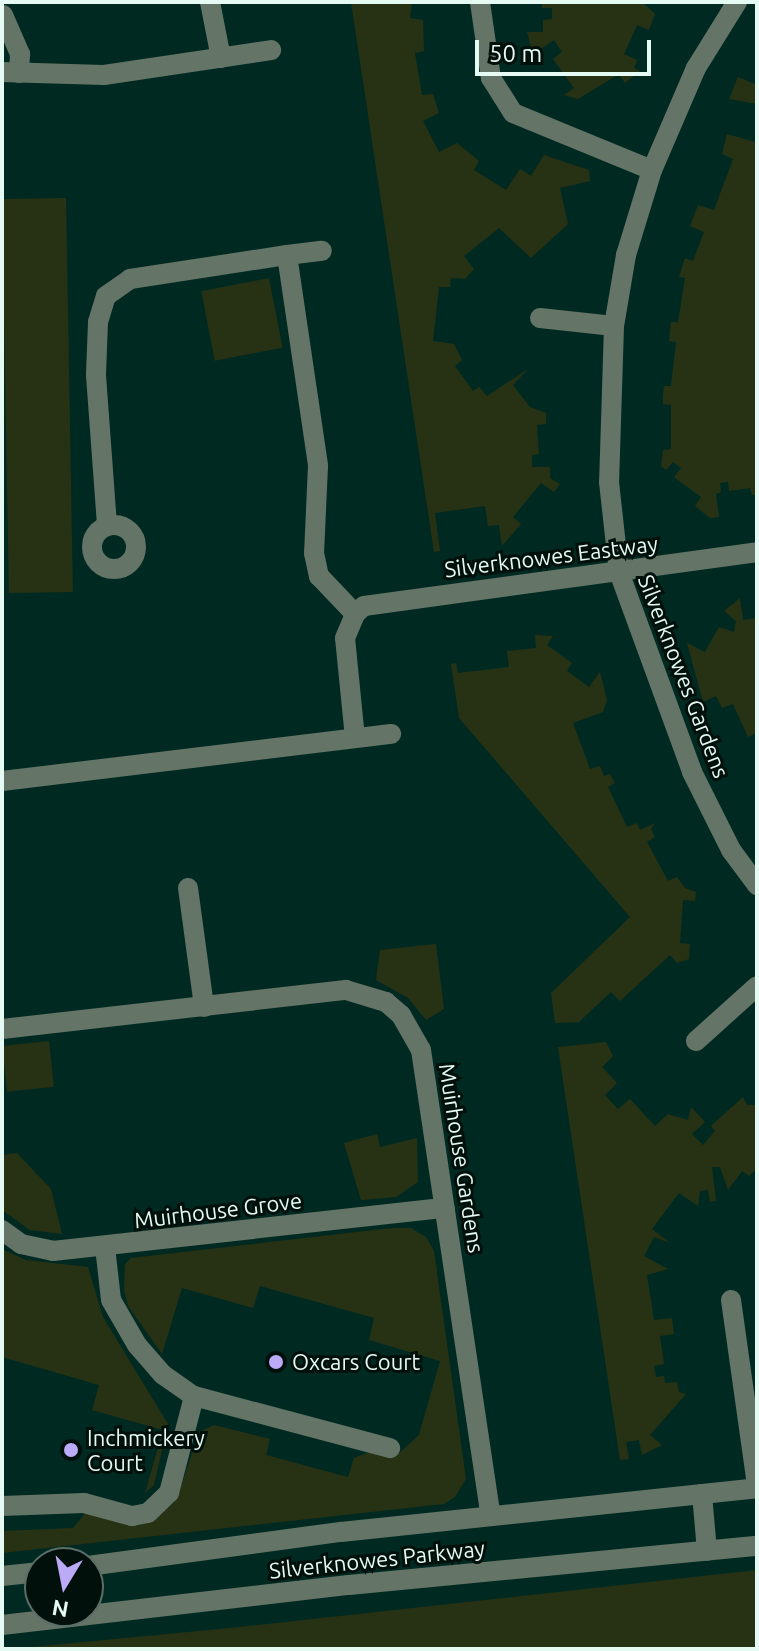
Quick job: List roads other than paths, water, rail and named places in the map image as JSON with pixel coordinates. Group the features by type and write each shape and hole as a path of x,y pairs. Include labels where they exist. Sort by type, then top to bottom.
{"street":[{"path":"210,2 221,58"},
{"path":"480,2 491,78 513,113 538,128 652,170"},
{"name":"Silverknowes Gardens","path":"737,2 696,68 652,170 626,255 614,326 609,482 619,572 692,772 731,850 757,885"},
{"path":"3,15 20,54 10,73 104,75 271,50"},
{"path":"107,525 96,374 98,322 106,296 130,279 322,251"},
{"path":"287,255 318,466 314,553 319,576 355,614 345,638 355,738"},
{"path":"540,318 614,326"},
{"name":"Silverknowes Eastway","path":"355,614 382,601 757,552"},
{"path":"2,781 391,734"},
{"path":"188,888 204,1007"},
{"path":"696,1041 757,986"},
{"name":"Muirhouse Gardens","path":"2,1029 346,990 386,1002 413,1032 421,1050 491,1516"},
{"name":"Muirhouse Grove","path":"2,1230 37,1250 105,1247 445,1208"},
{"path":"105,1247 111,1300 137,1345 162,1374 194,1396 390,1448"},
{"name":"Silverknowes Parkway","path":"104,1564 757,1487 731,1300"},
{"path":"2,1506 84,1503 132,1516 148,1513 169,1493 194,1396"},
{"path":"702,1494 707,1551"},
{"name":"Silverknowes Parkway","path":"2,1625 757,1546"},
{"path":"2,1576 24,1574"}],"place":[{"name":"Oxcars Court","path":"276,1362"},
{"name":"Inchmickery Court","path":"71,1450"}]}
